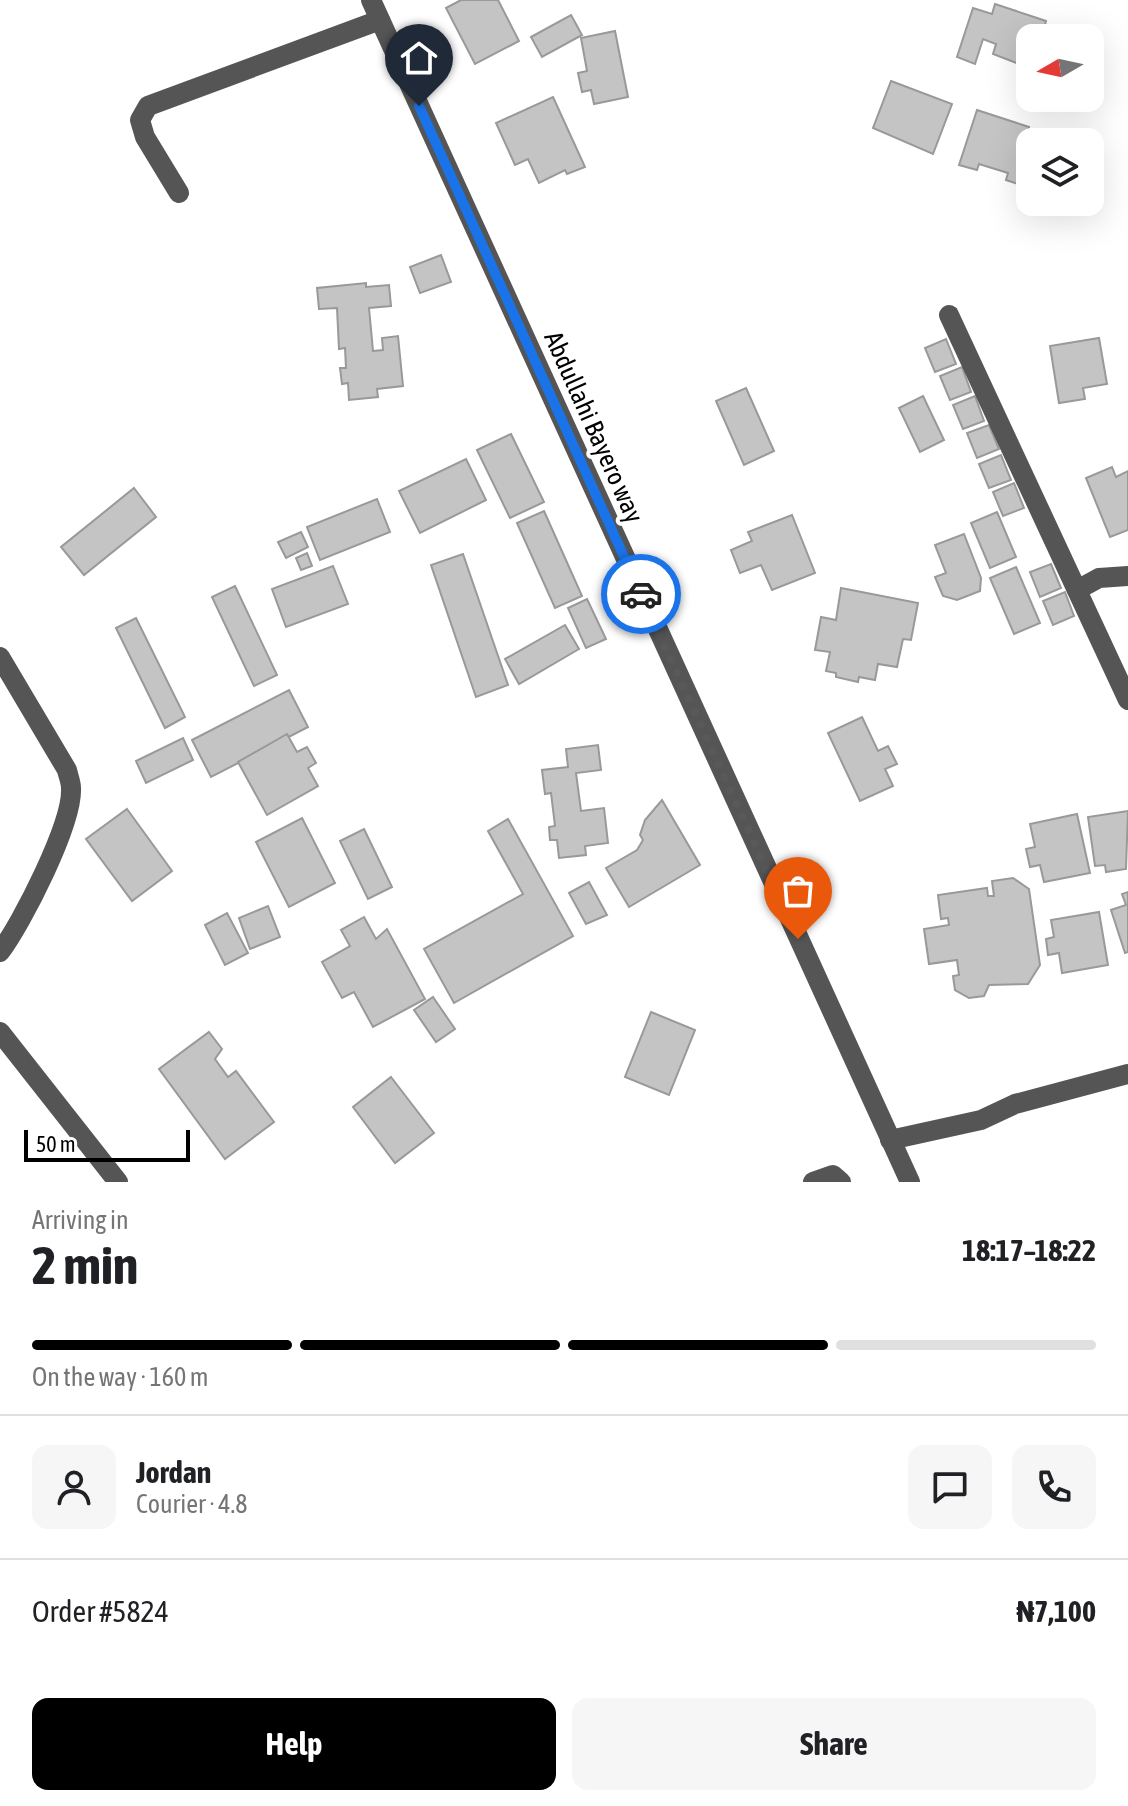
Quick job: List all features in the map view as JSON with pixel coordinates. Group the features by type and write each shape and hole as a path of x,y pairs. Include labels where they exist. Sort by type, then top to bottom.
{"street":[{"name":"Abdullahi Bayero way","path":"371,0 910,1182"},
{"path":"179,193 145,137 140,120 148,106 380,20"},
{"path":"949,315 1128,700"},
{"path":"1077,590 1099,578 1128,576"},
{"path":"0,657 67,770 71,788 67,811 41,878 17,930 0,952"},
{"path":"0,1032 118,1182"},
{"path":"890,1140 981,1120 1015,1104 1128,1074"},
{"path":"813,1182 833,1175 841,1182"}],"building":[{"path":"461,0 498,0 519,41 475,64 446,8"},
{"path":"995,4 1046,21 1045,24 1016,24 1016,63 993,54 996,44 983,39 975,64 957,57 973,8 992,14"},
{"path":"571,15 582,35 542,57 531,37"},
{"path":"615,31 628,97 594,104 591,90 582,92 578,73 587,71 581,38"},
{"path":"891,81 952,104 933,154 873,128"},
{"path":"553,97 585,167 567,174 565,170 539,183 528,159 515,165 496,123"},
{"path":"977,110 1029,127 1016,128 1016,183 1006,180 1008,173 979,164 977,170 959,165"},
{"path":"441,255 451,282 420,293 410,267"},
{"path":"366,283 366,287 389,285 391,306 369,308 373,351 383,350 382,338 398,336 403,386 377,389 378,397 349,400 348,383 342,384 340,368 346,368 345,348 339,349 337,308 319,309 317,288"},
{"path":"1099,338 1107,384 1083,388 1085,399 1059,403 1050,346"},
{"path":"946,339 956,364 935,372 925,348"},
{"path":"962,367 971,392 950,400 940,376"},
{"path":"746,388 774,451 744,465 716,401"},
{"path":"923,396 944,440 920,452 899,408"},
{"path":"975,396 984,421 963,429 953,405"},
{"path":"989,425 999,449 977,458 967,433"},
{"path":"511,434 544,502 510,518 477,450"},
{"path":"1001,455 1011,480 989,488 979,464"},
{"path":"466,459 486,500 420,533 399,491"},
{"path":"1112,467 1116,477 1128,471 1128,530 1110,537 1086,478"},
{"path":"1014,483 1024,508 1003,516 993,492"},
{"path":"134,488 156,517 84,575 61,547"},
{"path":"377,499 390,532 320,560 307,527"},
{"path":"544,511 582,596 555,608 517,523"},
{"path":"997,512 1016,557 990,568 971,523"},
{"path":"792,515 815,573 772,590 761,565 740,573 731,550 752,541 748,532"},
{"path":"301,532 308,547 286,558 278,542"},
{"path":"964,534 981,578 980,591 957,600 943,596 935,577 946,573 935,545"},
{"path":"307,553 312,566 301,570 296,558"},
{"path":"463,554 508,685 476,697 431,565"},
{"path":"1051,564 1061,588 1040,597 1030,572"},
{"path":"333,566 348,604 286,627 272,589"},
{"path":"1016,567 1040,623 1014,634 990,578"},
{"path":"235,586 277,675 254,686 212,597"},
{"path":"841,588 918,603 911,640 903,639 897,667 878,664 875,680 859,677 858,682 836,677 836,673 826,671 830,652 815,650 821,617 836,620"},
{"path":"1065,592 1074,616 1053,625 1043,601"},
{"path":"587,599 606,639 586,648 568,608"},
{"path":"136,618 185,717 165,728 116,628"},
{"path":"565,625 579,649 519,684 505,659"},
{"path":"289,690 308,727 211,777 192,740"},
{"path":"862,717 878,751 888,746 897,764 885,769 893,786 860,801 828,733"},
{"path":"287,734 297,752 307,747 316,763 308,768 318,786 267,815 238,762"},
{"path":"183,738 193,760 146,783 136,761"},
{"path":"598,745 601,770 576,773 581,811 604,808 608,843 585,846 586,855 559,858 557,840 550,840 549,827 555,826 551,793 545,794 542,770 568,767 566,749"},
{"path":"662,800 700,865 629,907 606,868 637,850 643,840 640,835 645,820"},
{"path":"127,809 172,871 132,901 86,839"},
{"path":"1128,811 1126,869 1106,872 1105,865 1095,866 1088,817"},
{"path":"1077,814 1090,873 1044,882 1040,865 1030,867 1026,849 1035,847 1030,824"},
{"path":"302,818 335,883 289,907 256,842"},
{"path":"508,819 573,936 454,1003 424,949 523,894 488,831"},
{"path":"364,829 392,887 368,899 340,841"},
{"path":"1013,878 1029,889 1040,965 1028,984 989,985 984,996 969,998 955,990 953,976 959,975 957,960 929,964 924,929 949,925 948,918 941,919 938,895 987,888 988,896 994,896 992,881"},
{"path":"589,882 607,915 586,924 569,893"},
{"path":"1128,892 1128,952 1125,953 1111,910 1126,905 1122,894"},
{"path":"268,906 280,937 250,949 239,918"},
{"path":"1099,912 1108,965 1062,973 1059,953 1048,955 1046,939 1054,937 1051,920"},
{"path":"227,913 248,953 225,965 205,925"},
{"path":"364,917 376,939 387,929 425,999 373,1027 354,992 342,998 322,962 350,946 341,930"},
{"path":"433,997 455,1029 436,1042 414,1010"},
{"path":"651,1012 695,1030 669,1095 625,1077"},
{"path":"209,1032 222,1049 215,1059 228,1077 236,1071 274,1122 225,1159 159,1069"},
{"path":"391,1077 434,1133 395,1163 353,1107"}],"way so far":[{"path":"641,594 798,939"}],"route":[{"path":"419,106 641,594"}]}
